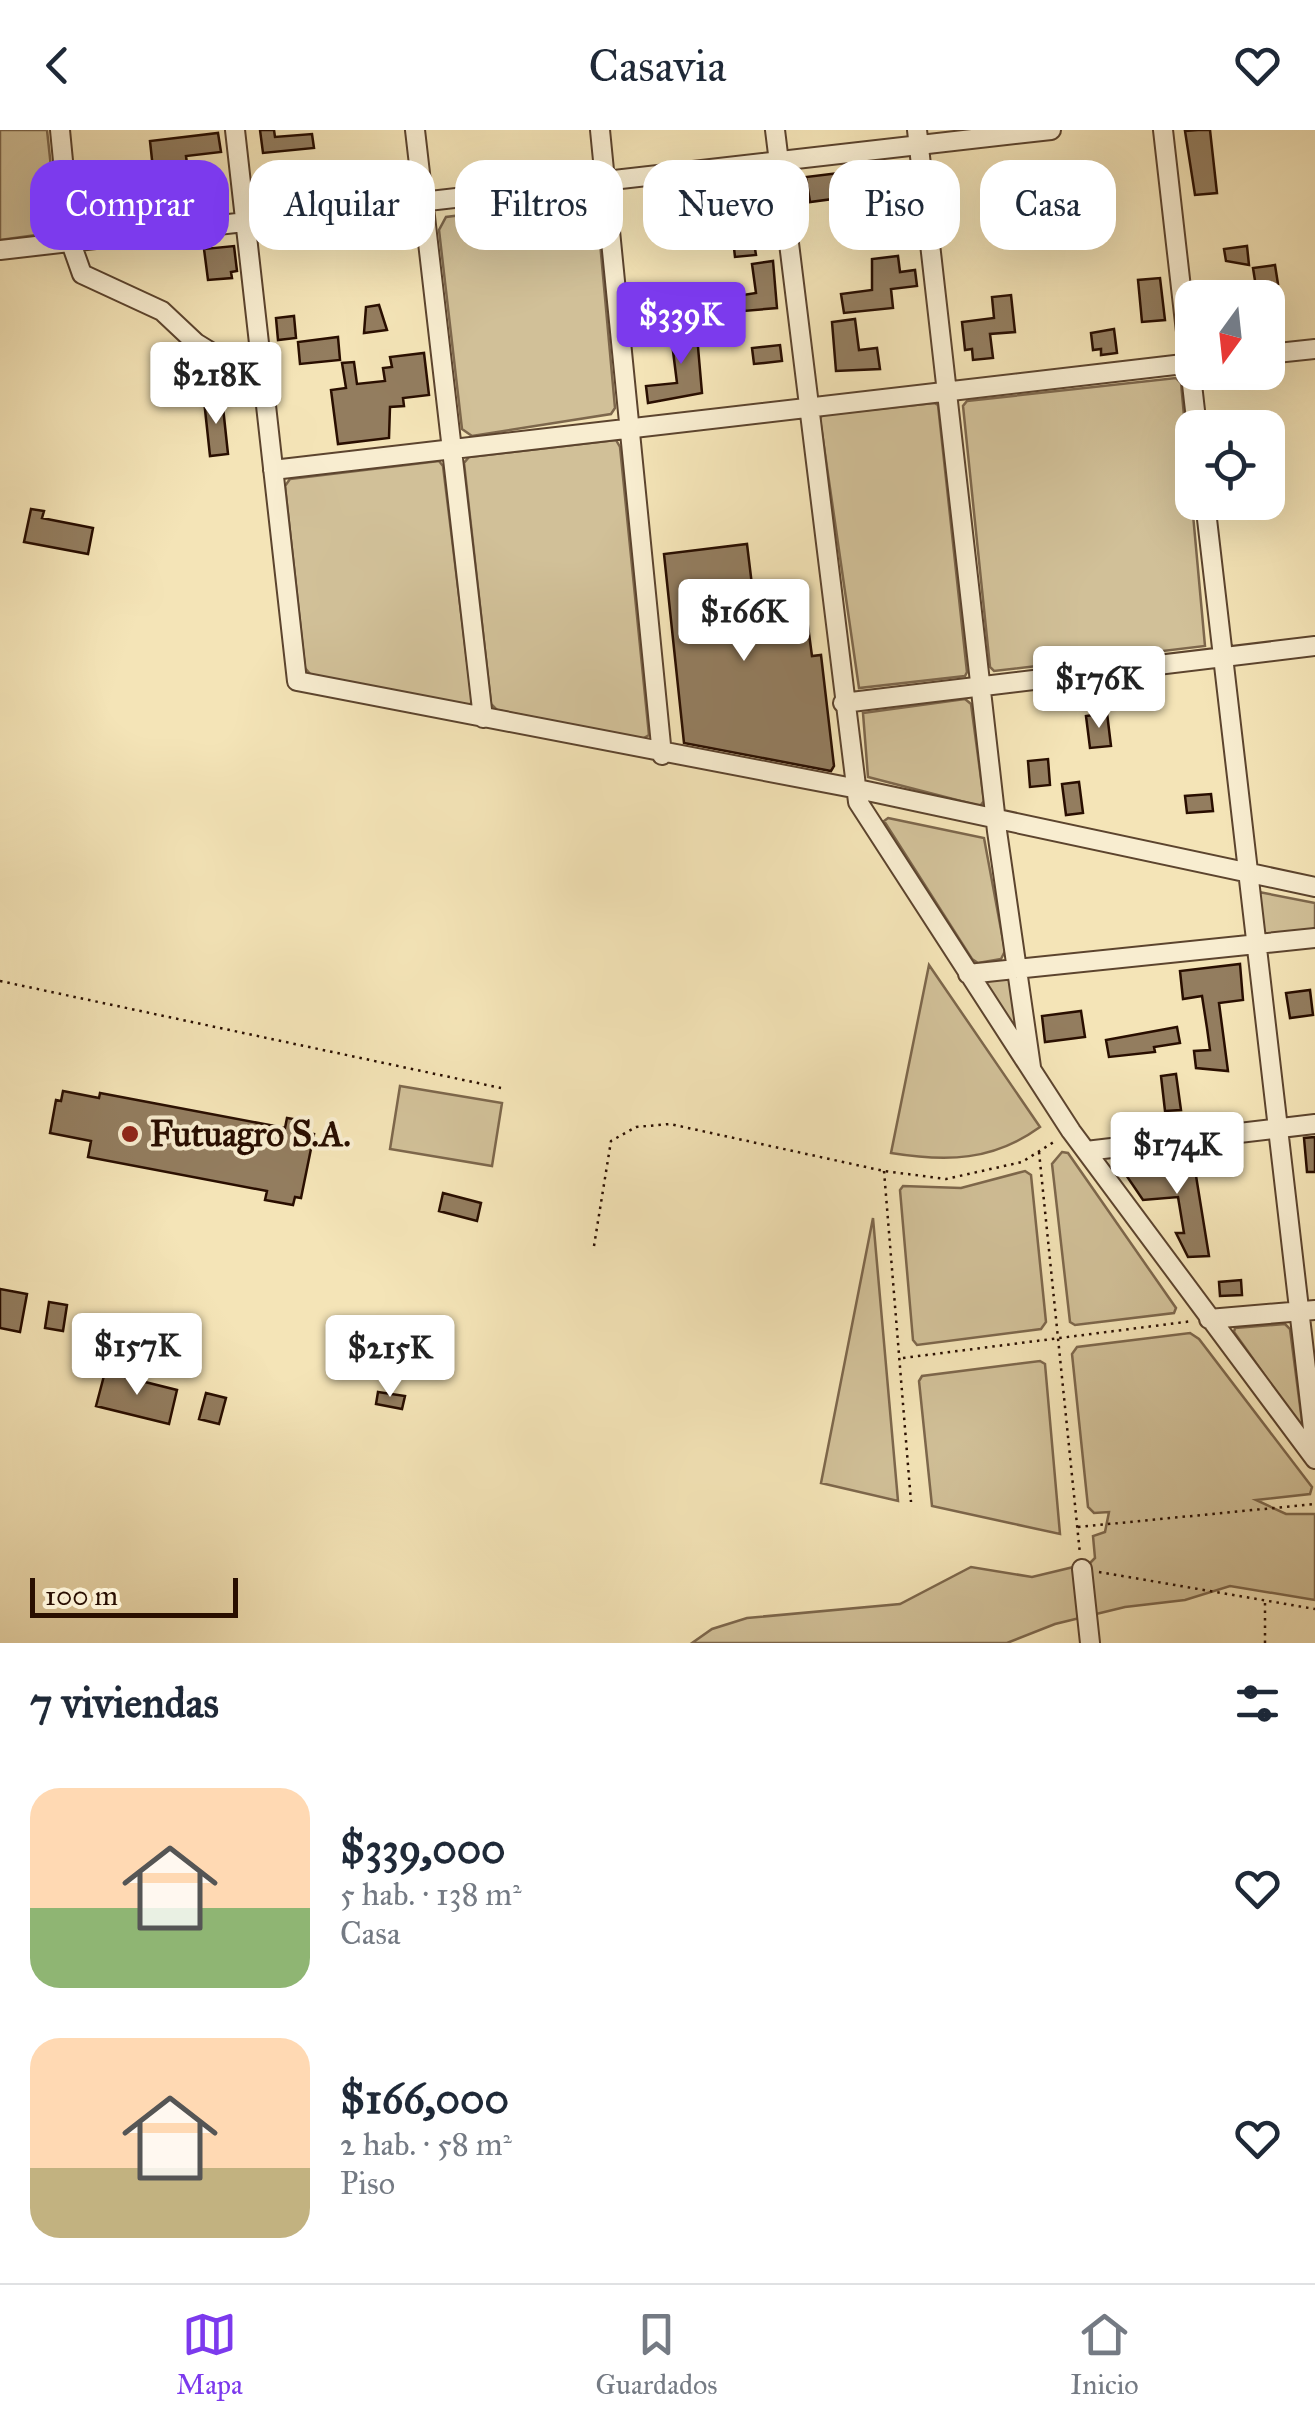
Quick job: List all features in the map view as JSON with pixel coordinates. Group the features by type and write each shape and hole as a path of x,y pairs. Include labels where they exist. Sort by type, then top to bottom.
{"street":[{"path":"60,130 63,160"},
{"path":"235,130 297,681 1248,878 1315,888"},
{"path":"414,130 418,160"},
{"path":"600,130 604,160"},
{"path":"775,130 779,160"},
{"path":"785,160 918,138 1051,130"},
{"path":"1164,130 1181,280"},
{"path":"918,138 996,825 1032,1072"},
{"path":"229,224 249,222"},
{"path":"0,250 30,247"},
{"path":"74,250 82,274 162,311 196,343 256,380 265,392"},
{"path":"429,250 483,718"},
{"path":"613,250 662,755"},
{"path":"789,250 856,795 1071,1131 1315,1460"},
{"path":"1285,352 1315,349"},
{"path":"273,470 1175,365"},
{"path":"1207,520 1277,1128 1307,1310 1315,1446"},
{"path":"843,702 1315,646"},
{"path":"1248,878 1315,898"},
{"path":"968,974 1315,938"},
{"path":"1086,1151 1315,1124"},
{"path":"1209,1319 1307,1310"},
{"path":"1082,1570 1090,1643"}],"path":[{"path":"0,981 501,1088"},
{"path":"594,1246 611,1141 636,1127 670,1124 884,1171 946,1179 1022,1162 1071,1131"},
{"path":"1040,1152 1082,1570 1315,1609"},
{"path":"884,1171 911,1502"},
{"path":"901,1358 1209,1319"},
{"path":"1077,1527 1315,1504"},
{"path":"1265,1643 1266,1600"}],"shaded area":[{"path":"0,130 47,130 50,160 30,160 30,236 0,240"},
{"path":"455,216 455,250 601,250 615,408 611,414 472,436 462,429 439,230 446,217"},
{"path":"1175,378 1175,390 1182,390 1183,410 1175,410 1175,520 1194,520 1205,646 994,671 990,667 963,406 967,401"},
{"path":"938,405 967,672 965,676 859,688 820,419 822,415"},
{"path":"616,440 620,447 649,735 642,739 497,710 491,704 464,463 469,457"},
{"path":"439,461 443,466 472,701 469,707 311,675 305,668 285,486 290,479"},
{"path":"965,699 971,704 984,801 980,806 868,777 863,713"},
{"path":"888,818 984,838 1005,951 1001,959 978,963 972,959 884,821"},
{"path":"1259,892 1315,903 1315,931 1263,935"},
{"path":"929,965 1040,1127 1005,1147 950,1158 891,1153"},
{"path":"1009,978 1020,1038 983,982"},
{"path":"400,1086 502,1103 492,1166 390,1149"},
{"path":"1062,1152 1068,1153 1176,1308 1174,1313 1075,1325 1070,1322 1052,1164"},
{"path":"1025,1171 1031,1175 1046,1322 1041,1329 917,1345 913,1340 900,1190 903,1186 961,1188"},
{"path":"873,1218 898,1501 821,1483"},
{"path":"1285,1324 1290,1329 1303,1429 1234,1332 1235,1328"},
{"path":"1190,1333 1199,1339 1312,1487 1310,1494 1256,1500 1286,1514 1315,1514 1315,1600 1230,1586 1185,1600 1125,1607 1055,1624 1007,1643 692,1643 712,1629 747,1618 900,1604 971,1567 1032,1577 1090,1563 1095,1558 1093,1536 1105,1532 1109,1512 1094,1513 1088,1507 1072,1354 1077,1347"},
{"path":"1040,1361 1045,1364 1060,1534 932,1506 919,1381 922,1376"}],"building":[{"path":"260,130 274,130 275,137 312,134 314,148 263,153"},
{"path":"1210,130 1217,193 1195,195 1185,131"},
{"path":"218,133 221,152 186,156 187,160 152,160 150,141"},
{"path":"829,174 829,200 810,202 809,177"},
{"path":"234,246 237,271 231,272 232,278 208,280 204,250 229,250"},
{"path":"1247,246 1249,265 1226,261 1224,249"},
{"path":"734,250 755,250 756,255 735,257"},
{"path":"898,256 900,272 915,270 917,286 891,289 893,308 844,313 841,294 872,290 872,259"},
{"path":"773,261 777,308 744,311 743,295 756,293 752,264"},
{"path":"1275,265 1277,280 1255,280 1253,268"},
{"path":"1160,278 1165,320 1142,322 1138,280"},
{"path":"1011,295 1015,332 990,334 993,358 973,360 972,349 965,350 962,322 994,318 992,297"},
{"path":"379,305 387,330 364,333 366,307"},
{"path":"294,316 296,338 278,340 276,318"},
{"path":"855,319 859,350 877,348 880,369 836,371 832,322"},
{"path":"696,324 702,393 648,403 646,386 677,383 670,327"},
{"path":"1114,329 1117,353 1101,355 1101,349 1093,350 1091,333"},
{"path":"338,337 340,360 300,364 298,342"},
{"path":"780,345 782,361 754,364 752,348"},
{"path":"424,353 429,395 403,398 404,406 390,407 389,438 338,444 331,390 346,388 342,363 354,362 357,384 385,381 383,368 392,367 390,357"},
{"path":"222,398 228,454 210,456 204,400"},
{"path":"31,509 44,511 42,518 93,528 88,554 24,542"},
{"path":"747,544 755,610 805,604 812,656 821,655 834,766 831,771 684,743 664,554"},
{"path":"1107,713 1111,746 1090,748 1086,716"},
{"path":"1048,759 1050,785 1030,787 1028,761"},
{"path":"1079,782 1083,813 1066,815 1062,784"},
{"path":"1211,794 1213,811 1187,813 1185,796"},
{"path":"1240,964 1243,1000 1219,1003 1228,1071 1196,1068 1194,1051 1210,1050 1202,996 1183,999 1180,971"},
{"path":"1310,990 1313,1015 1290,1018 1286,993"},
{"path":"1081,1011 1085,1037 1045,1042 1042,1016"},
{"path":"1177,1027 1180,1043 1154,1047 1155,1052 1109,1057 1106,1040"},
{"path":"1176,1074 1181,1110 1165,1111 1161,1076"},
{"path":"63,1091 99,1098 100,1093 285,1128 287,1118 310,1122 308,1133 314,1134 301,1198 295,1197 293,1205 265,1200 267,1191 88,1157 91,1141 50,1133 56,1100 61,1101"},
{"path":"1315,1137 1315,1172 1307,1172 1304,1138"},
{"path":"1192,1151 1209,1256 1188,1257 1176,1233 1184,1233 1178,1197 1143,1200 1126,1175 1160,1170 1158,1155"},
{"path":"443,1193 481,1203 477,1221 439,1211"},
{"path":"1241,1280 1242,1295 1220,1296 1219,1282"},
{"path":"0,1289 27,1294 20,1332 0,1328"},
{"path":"49,1302 67,1305 63,1331 45,1328"},
{"path":"105,1372 177,1390 169,1424 96,1406"},
{"path":"378,1392 405,1396 402,1409 376,1404"},
{"path":"206,1393 226,1398 219,1424 199,1419"}],"place":[{"name":"Futuagro S.A.","path":"130,1134"}]}
